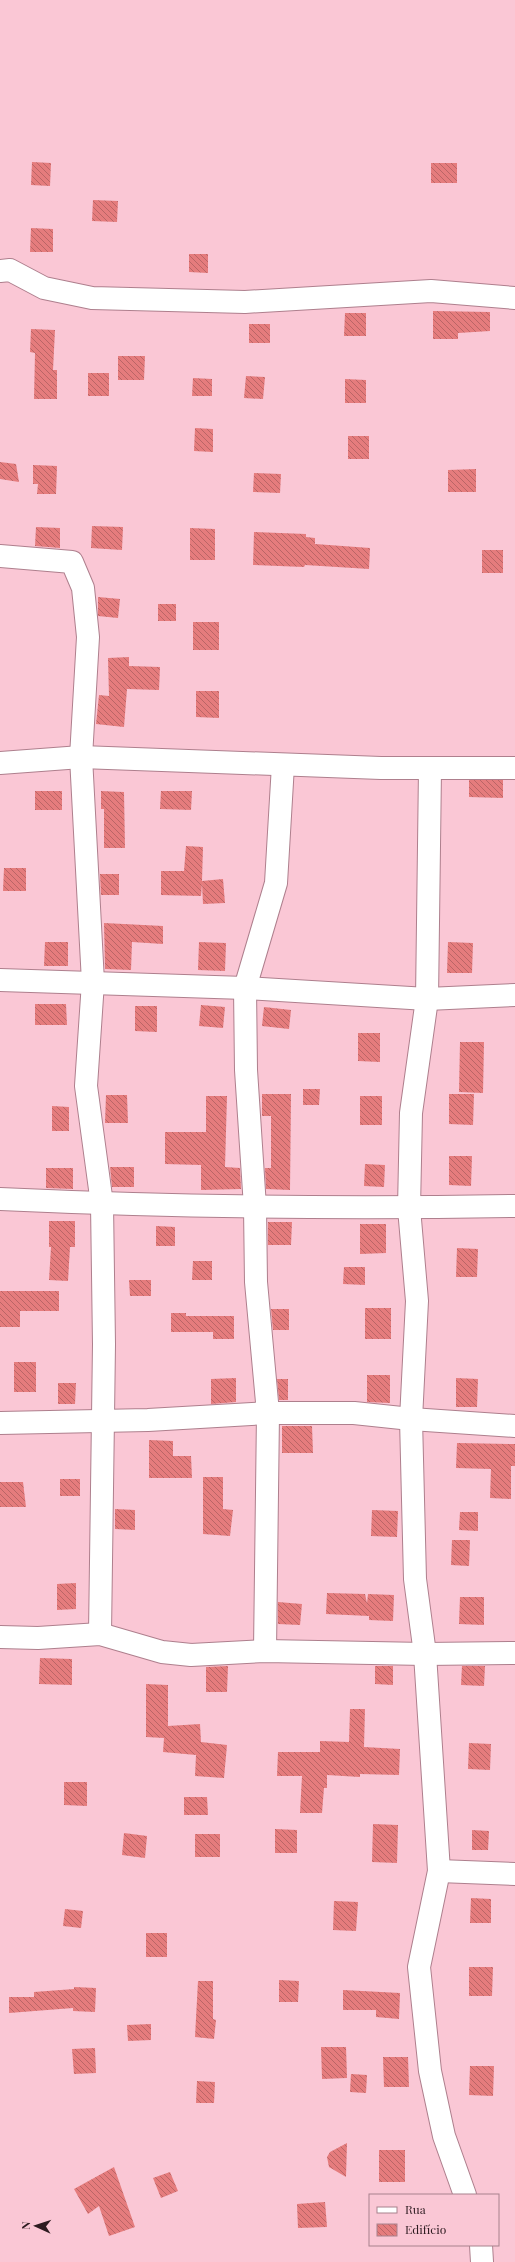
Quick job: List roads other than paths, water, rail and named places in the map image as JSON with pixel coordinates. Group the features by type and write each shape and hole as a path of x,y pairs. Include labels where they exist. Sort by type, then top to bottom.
{"street":[{"path":"0,270 10,270 44,288 92,298 245,302 431,291 515,298"},
{"path":"0,556 72,562 83,588 88,637 81,757 93,982 86,1086 102,1204 104,1344 100,1634"},
{"path":"0,763 81,757 430,769 515,768"},
{"path":"265,1651 268,1413 256,1282 255,1207 246,1070 245,988 276,883 283,765"},
{"path":"430,769 428,999 411,1113 408,1208 417,1301 411,1419 415,1579 425,1654 439,1871 419,1968 430,2071 444,2136 465,2194"},
{"path":"0,980 245,988 428,999 515,994"},
{"path":"0,1199 102,1204 255,1207 408,1208 515,1206"},
{"path":"0,1423 102,1421 268,1413 354,1413 411,1419 515,1426"},
{"path":"0,1637 38,1638 100,1634 162,1652 191,1655 265,1651 425,1654 515,1653"},
{"path":"439,1871 515,1874"},
{"path":"481,2246 482,2262"}]}
